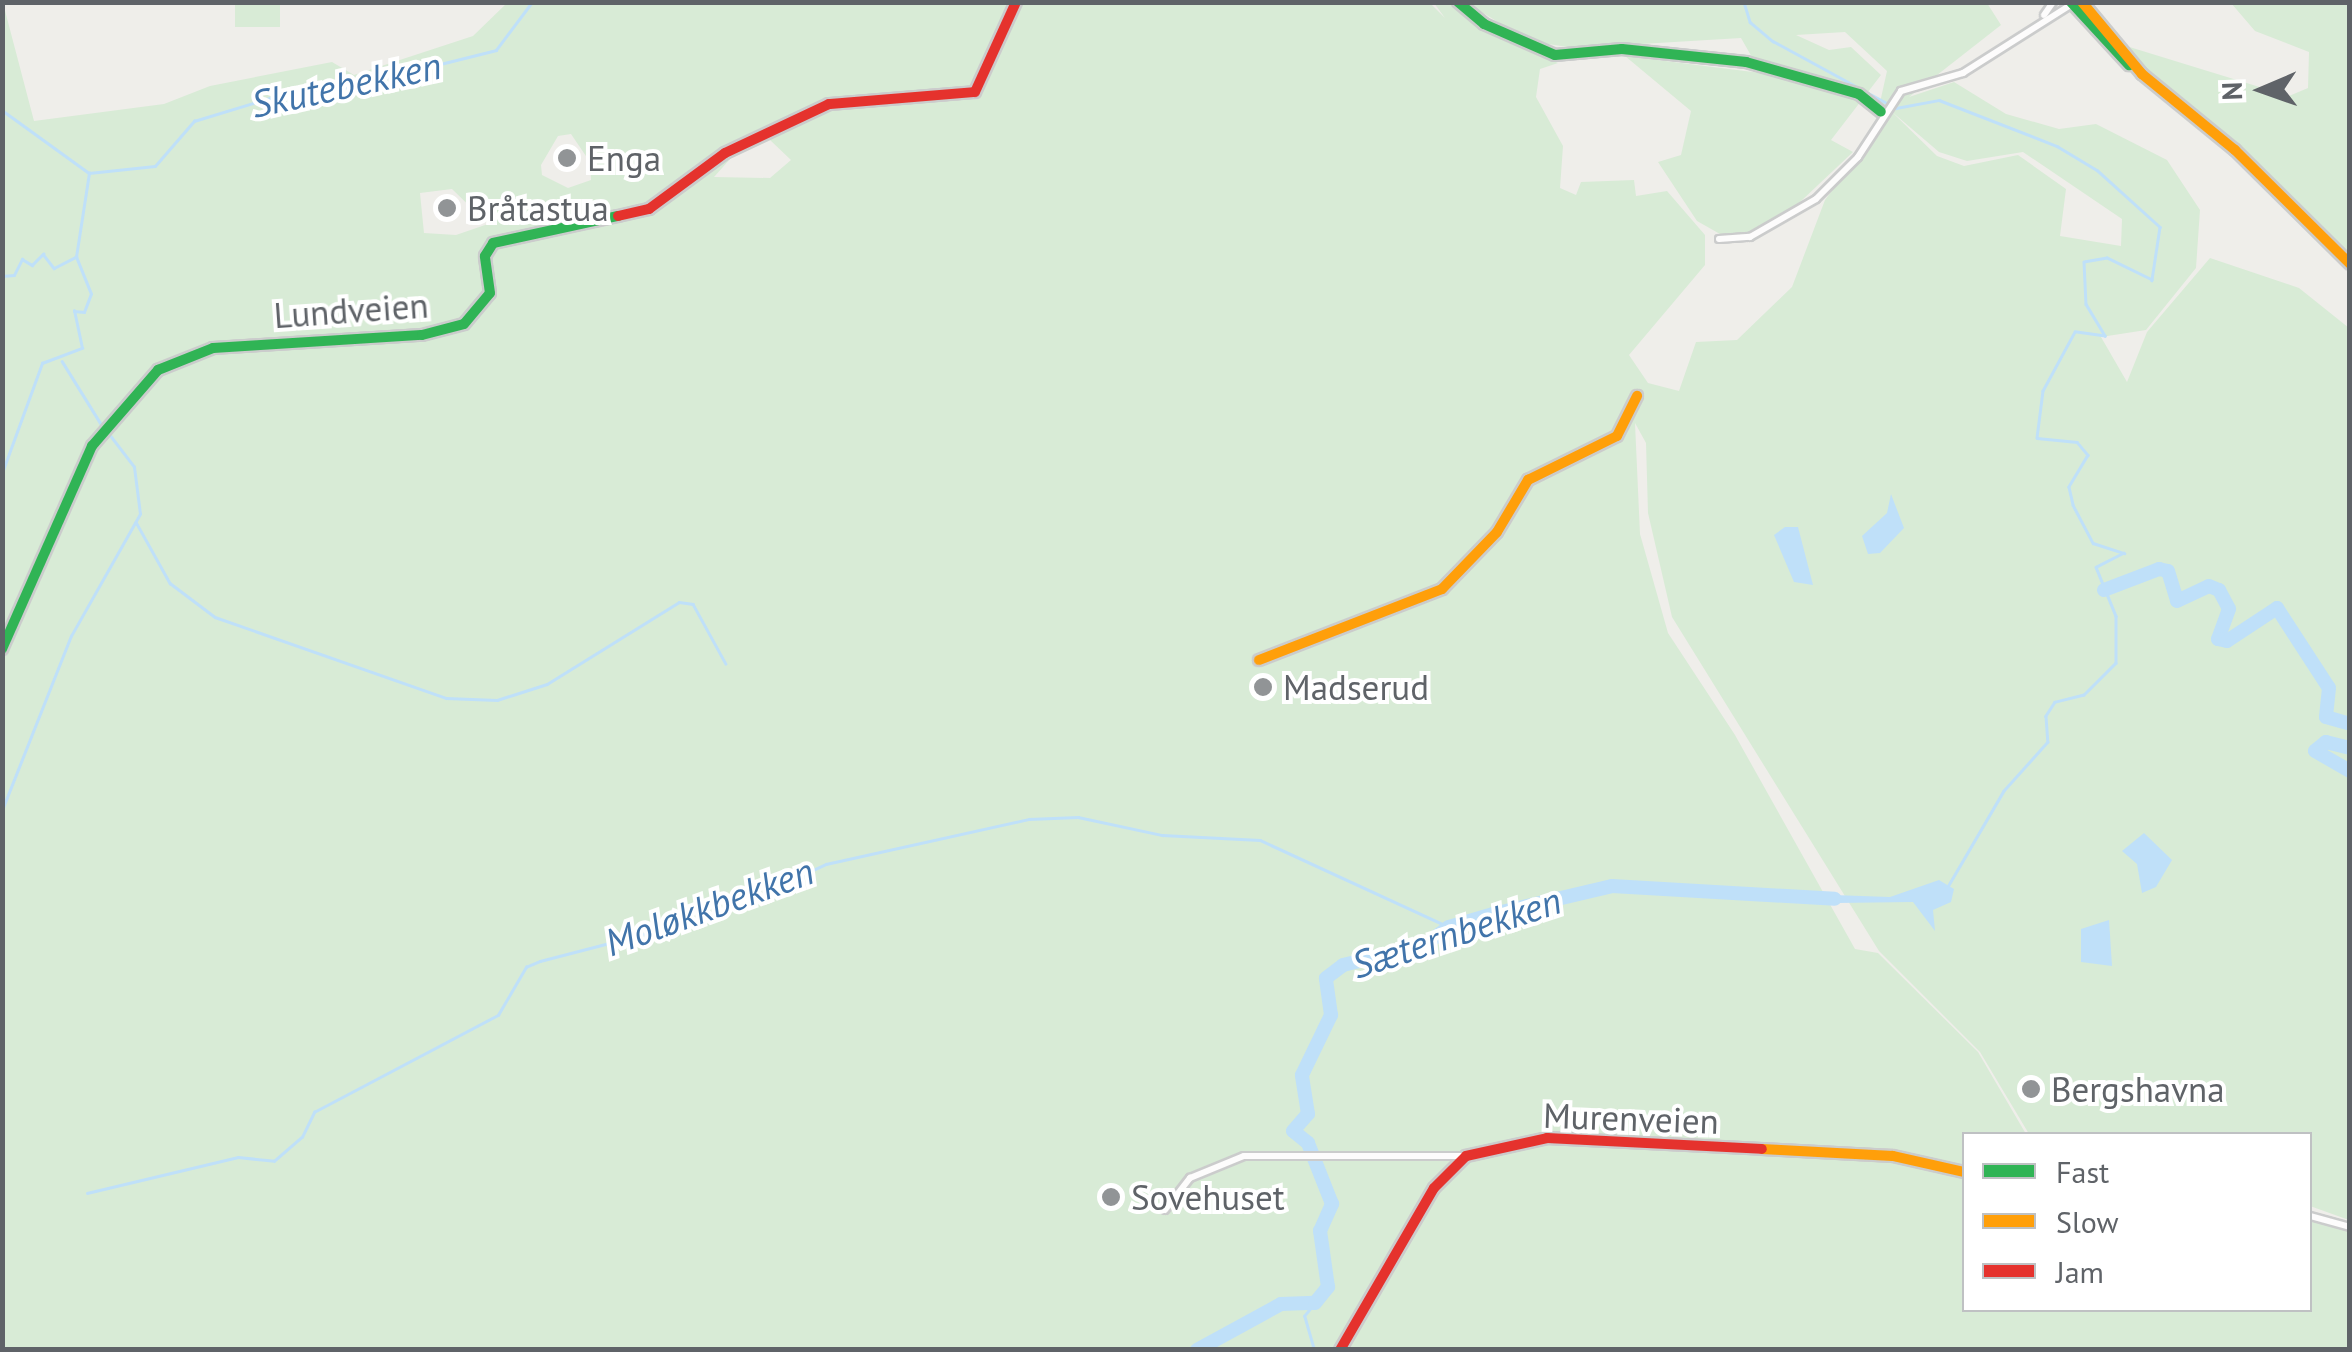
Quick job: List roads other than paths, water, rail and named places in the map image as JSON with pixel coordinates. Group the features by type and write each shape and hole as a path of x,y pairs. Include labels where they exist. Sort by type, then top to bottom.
{"street":[{"name":"Lundveien","path":"2,649 92,446 158,370 228,346 422,334 464,324 490,293 485,256 494,243 649,209 724,153 829,104 975,92 1016,2"},
{"path":"1458,2 1484,24 1555,55 1622,49 1746,62 1885,105"},
{"path":"2044,16 2053,2"},
{"path":"2082,2 2142,74"},
{"path":"1720,239 1750,238 1816,199 1858,157 1885,105 1969,69 2044,16 2071,3 2142,74 2235,150 2350,264"},
{"path":"1259,660 1442,589 1488,543 1528,480 1617,436 1636,396"},
{"name":"Murenveien","path":"1466,1156 1547,1138 1893,1156 1962,1172"},
{"path":"1165,1210 1190,1178 1244,1156 1466,1156"},
{"path":"1340,1350 1434,1188 1466,1156"},
{"path":"2312,1216 2350,1226"}],"water":[{"path":"1891,494 1904,528 1880,553 1868,554 1862,536 1887,513"},
{"path":"1785,527 1798,527 1813,585 1794,582 1774,535"},
{"path":"2144,833 2172,860 2156,887 2142,893 2137,864 2122,851"},
{"path":"1939,880 1954,889 1951,902 1933,910 1935,931 1913,902 1837,903 1833,895 1890,897"},
{"path":"2109,920 2112,966 2081,962 2081,929"}],"waterway":[{"name":"Skutebekken","path":"2,473 42,363 82,348 74,311 84,312 91,294 76,257 89,173 155,166 194,121 309,86 336,90 496,50 532,2"},
{"path":"1744,2 1750,22 1773,41 1896,108 1939,100 2057,146 2097,170 2160,227 2152,280 2107,258 2084,262 2086,304 2105,336 2075,332 2043,391 2037,438 2077,442 2088,455 2069,487 2073,505 2093,543 2124,553 2096,567 2116,616 2116,663 2084,695 2055,702 2046,716 2048,742 2004,791 1949,885"},
{"path":"2,110 89,173"},
{"path":"2,276 14,275 22,259 32,265 43,254 54,268 76,257"},
{"path":"62,361 103,427"},
{"path":"2,810 71,636 140,514 134,467 108,433"},
{"path":"136,522 170,583 215,617 446,698 497,700 547,684 679,602 693,604 726,664"},
{"path":"2104,590 2159,569 2168,571 2177,601 2209,586 2219,590 2229,609 2218,639 2227,641 2277,608 2329,688 2326,717 2350,724"},
{"path":"2350,748 2326,742 2315,751 2350,771"},
{"name":"Moløkkbekken","path":"87,1193 238,1157 274,1161 302,1137 314,1112 498,1015 526,967 540,961 664,929 711,899 785,883 826,864 1029,819 1078,817 1162,835 1260,840 1449,927"},
{"name":"Sæternbekken","path":"1197,1350 1281,1304 1315,1303 1328,1287 1320,1231 1332,1204 1308,1143 1293,1131 1308,1114 1302,1075 1331,1015 1326,978 1343,965 1425,945 1449,927 1493,914 1612,886 1835,899"},
{"path":"1314,1350 1304,1316 1315,1303"}],"place":[{"name":"Enga","path":"567,158"},
{"name":"Bråtastua","path":"447,208"},
{"name":"Madserud","path":"1263,687"},
{"name":"Bergshavna","path":"2031,1089"},
{"name":"Sovehuset","path":"1111,1197"}]}
